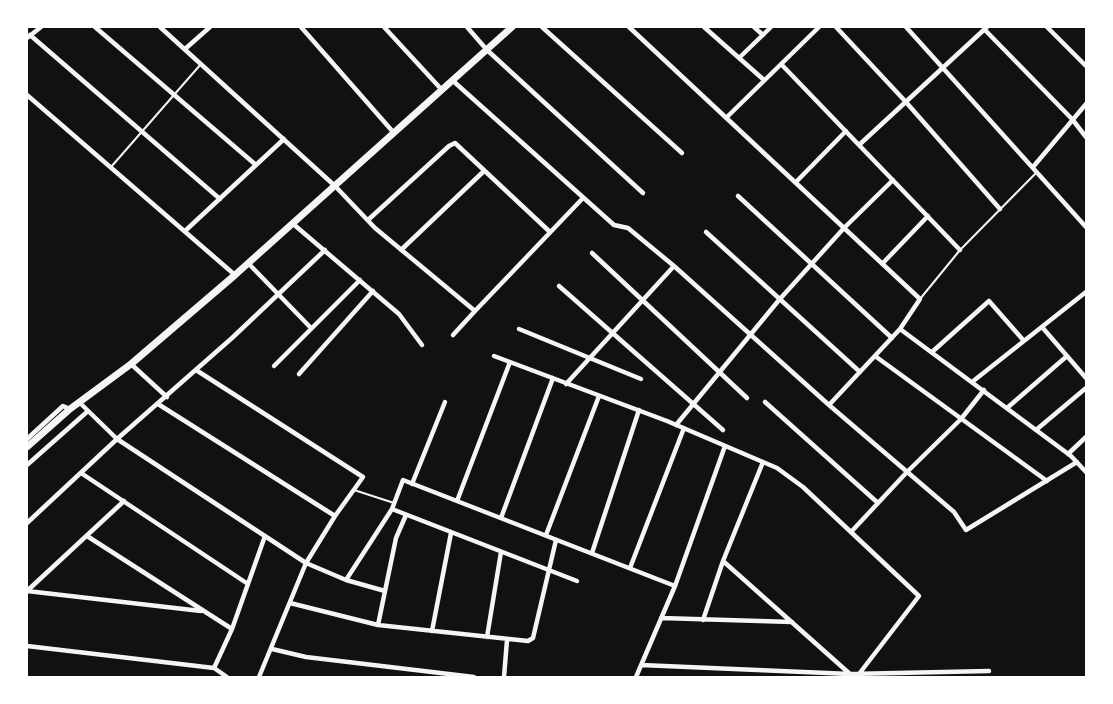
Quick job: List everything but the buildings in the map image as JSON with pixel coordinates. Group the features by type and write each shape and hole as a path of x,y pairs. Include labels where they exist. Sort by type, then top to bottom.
{"main road":[{"path":"27,447 74,406 131,364 235,275 512,27"}],"street":[{"path":"41,27 29,36 143,130 220,199"},
{"path":"95,27 256,165"},
{"path":"160,27 335,186 401,250 475,311"},
{"path":"185,49 210,27"},
{"path":"300,27 394,133"},
{"path":"384,27 442,90"},
{"path":"467,27 487,50 643,193"},
{"path":"542,27 682,153"},
{"path":"629,27 920,299 900,329 829,405"},
{"path":"704,27 765,80"},
{"path":"704,27 765,80"},
{"path":"754,27 763,35"},
{"path":"739,58 771,27"},
{"path":"727,117 819,27"},
{"path":"836,27 905,101 999,209"},
{"path":"906,27 1086,227"},
{"path":"1047,27 1086,66"},
{"path":"859,145 984,28 1072,119 1086,137"},
{"path":"781,64 960,250"},
{"path":"452,80 614,225 628,228 674,266 829,405 954,512 966,530 1077,462"},
{"path":"27,95 235,275"},
{"path":"1035,169 1072,119 1086,105"},
{"path":"796,182 846,131"},
{"path":"185,231 284,139"},
{"path":"368,220 452,144 455,144 550,232"},
{"path":"401,250 484,171"},
{"path":"676,425 779,300 844,228 893,180"},
{"path":"738,196 892,338"},
{"path":"453,335 583,198"},
{"path":"882,264 928,216"},
{"path":"292,223 399,314 422,345"},
{"path":"706,232 860,372"},
{"path":"27,523 325,250"},
{"path":"592,253 747,398"},
{"path":"248,263 311,328"},
{"path":"566,384 674,266"},
{"path":"274,366 360,280"},
{"path":"559,286 723,430"},
{"path":"299,374 373,291"},
{"path":"972,382 1085,295"},
{"path":"932,352 988,301 1024,341"},
{"path":"1042,327 1086,378"},
{"path":"519,329 641,379"},
{"path":"900,329 1068,454 1086,472"},
{"path":"494,356 684,428 777,468 803,487 919,596 859,674"},
{"path":"875,356 1047,481"},
{"path":"1007,408 1067,356"},
{"path":"457,501 510,362"},
{"path":"131,364 166,397"},
{"path":"196,370 363,477 306,563 259,677"},
{"path":"501,518 553,378"},
{"path":"1036,430 1086,388"},
{"path":"851,532 907,472 962,419 984,390"},
{"path":"546,536 599,396"},
{"path":"412,484 445,402"},
{"path":"765,402 878,503"},
{"path":"158,404 335,516"},
{"path":"27,439 63,406 74,406 88,411 117,439 306,563 346,580 385,591"},
{"path":"27,465 88,411"},
{"path":"592,553 639,411"},
{"path":"630,568 684,428"},
{"path":"1068,454 1086,437"},
{"path":"636,677 675,586 725,446"},
{"path":"703,620 723,561 763,462"},
{"path":"81,473 249,584"},
{"path":"346,580 393,506 403,480 675,586"},
{"path":"27,591 124,501"},
{"path":"393,506 405,515 577,581"},
{"path":"378,625 396,538 405,515"},
{"path":"432,631 451,533"},
{"path":"87,536 232,629"},
{"path":"214,668 232,629 265,536"},
{"path":"290,603 378,625 528,641 533,638 556,540"},
{"path":"488,637 501,552"},
{"path":"723,561 850,676"},
{"path":"27,591 201,611"},
{"path":"661,618 792,622"},
{"path":"504,677 507,640"},
{"path":"27,646 214,668 227,677"},
{"path":"272,649 306,657 474,677"},
{"path":"641,665 850,676 989,671"}],"lane":[{"path":"111,167 201,64"},
{"path":"920,299 960,250 1035,169"},
{"path":"353,490 393,506"}]}
